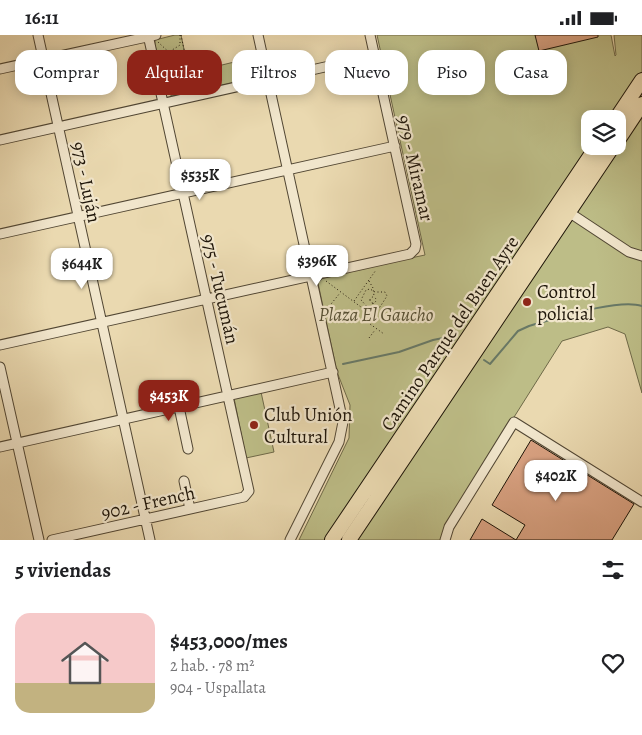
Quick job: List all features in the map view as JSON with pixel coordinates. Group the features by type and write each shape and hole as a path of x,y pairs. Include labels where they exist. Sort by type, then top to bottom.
{"highway":[{"path":"622,110 642,80"},
{"path":"626,128 642,104"},
{"name":"Camino Parque del Buen Ayre","path":"332,540 591,155"},
{"name":"Camino Parque del Buen Ayre","path":"349,540 607,155"}],"street":[{"name":"973 - Luján","path":"38,35 42,50"},
{"path":"258,35 261,50"},
{"name":"979 - Miramar","path":"370,35 373,50"},
{"path":"91,50 152,37"},
{"name":"975 - Tucumán","path":"152,37 166,99 183,192 249,491"},
{"path":"0,69 15,66"},
{"path":"0,140 166,99 232,86"},
{"name":"973 - Luján","path":"51,95 150,540"},
{"path":"272,95 342,416 341,437 290,540"},
{"name":"979 - Miramar","path":"311,276 410,253 415,249 416,244 383,95"},
{"path":"0,234 395,146"},
{"path":"570,213 629,252 642,256"},
{"path":"0,345 311,276"},
{"path":"0,367 40,540"},
{"path":"0,447 333,372"},
{"path":"179,407 188,449"},
{"path":"444,540 449,527 514,422 642,502"},
{"path":"184,481 190,509"},
{"name":"902 - French","path":"52,540 244,497 249,491"}],"path":[{"path":"172,50 180,45 180,35"},
{"path":"180,35 183,50"},
{"path":"152,37 167,50"},
{"path":"166,99 168,95"},
{"path":"353,301 376,269"},
{"path":"321,278 370,312"},
{"path":"368,281 375,292 374,297 376,300 373,303 373,309"},
{"path":"370,312 361,301 361,298 367,289 375,292 383,291 387,296 380,307 370,312 368,321 384,334"},
{"path":"324,304 325,311 340,292"},
{"path":"373,303 370,299 374,297"},
{"path":"369,338 376,329"}],"green space":[{"path":"181,35 184,50 156,50 155,40"},
{"name":"Plaza El Gaucho","path":"377,35 611,35 615,56 614,35 642,35 642,393 625,334 608,327 562,341 446,525 441,540 299,540 349,438 350,405 337,372 318,283 325,276 425,255 390,95 408,95 408,50 380,50"},
{"path":"232,63 232,83 222,85 222,65"},
{"name":"Club Unión Cultural","path":"261,392 274,452 246,458 234,398"}],"building":[{"path":"535,35 598,35 598,37 539,50"},
{"path":"531,440 634,504 612,540 516,540 525,525 492,505"},
{"path":"482,519 516,540 470,540"}],"waterway":[{"path":"484,360 490,364 518,331 529,326 603,307 631,304 642,306"},
{"path":"343,364 399,352 433,340 448,337 454,340"}],"place":[{"name":"Control policial","path":"527,302"},
{"name":"Club Unión Cultural","path":"254,425"}]}
